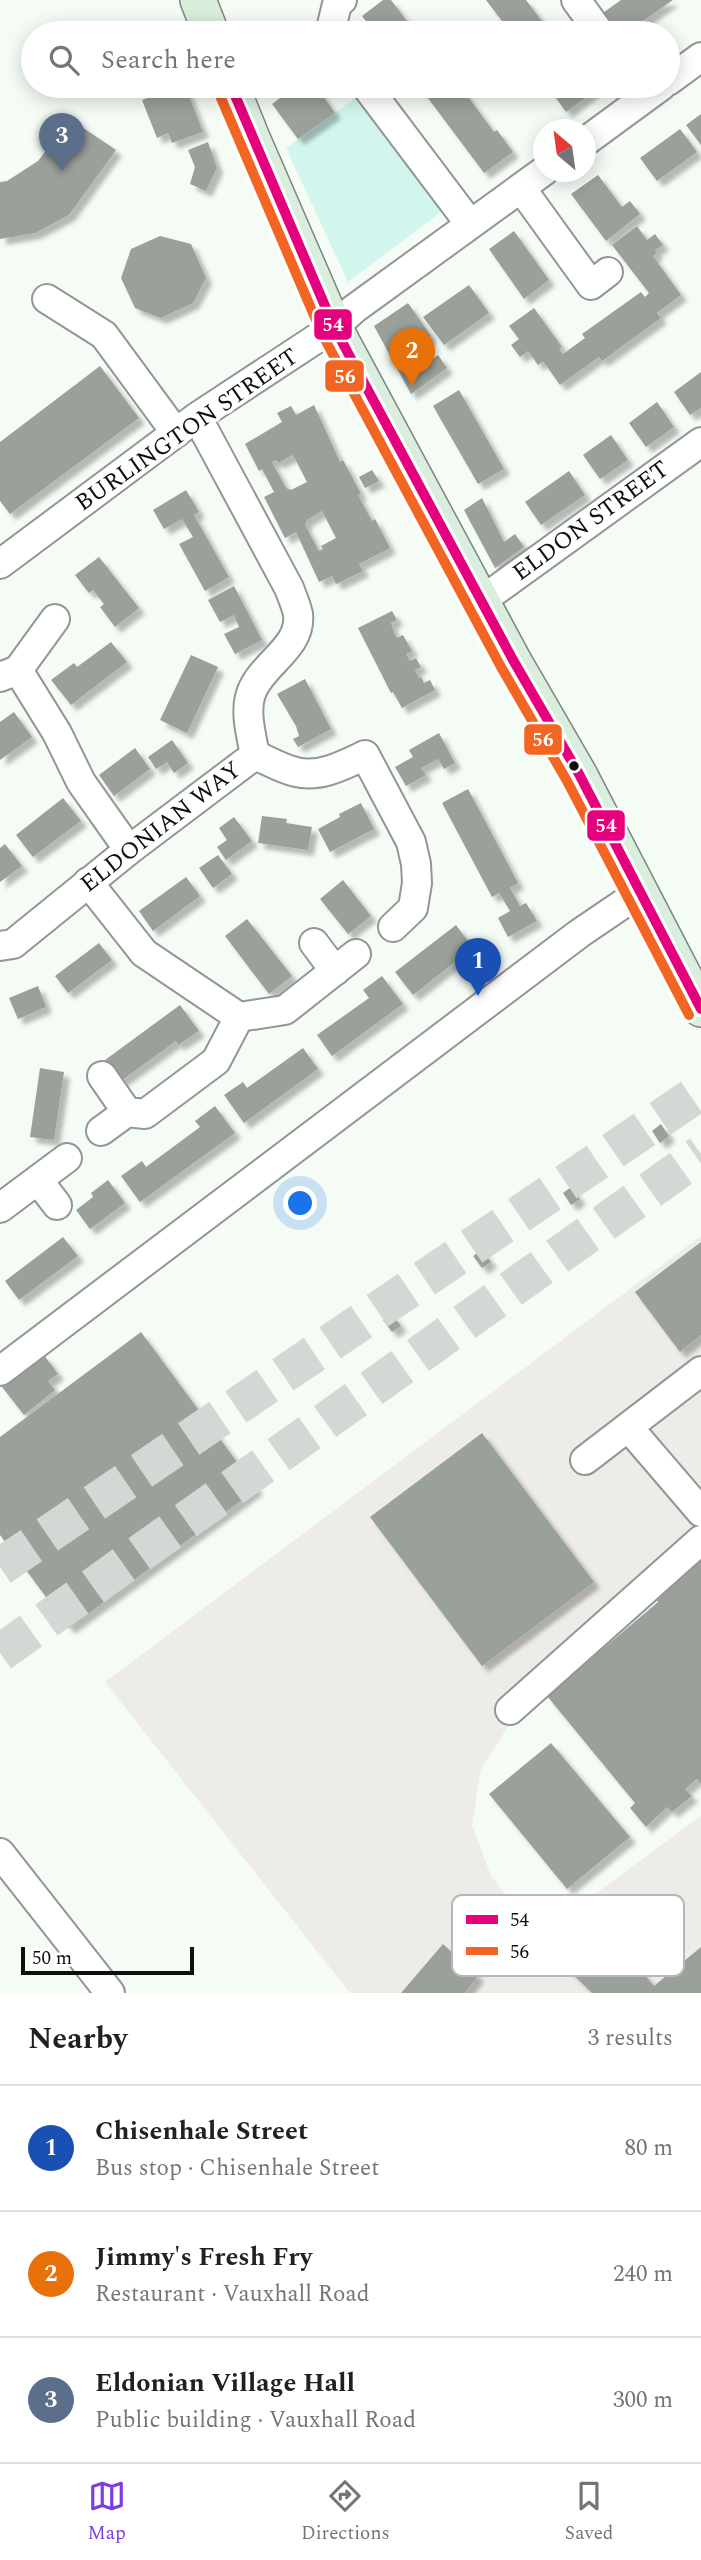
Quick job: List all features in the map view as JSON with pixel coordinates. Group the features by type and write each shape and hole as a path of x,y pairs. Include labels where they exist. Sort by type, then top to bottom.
{"main road":[{"path":"198,0 206,21"},
{"path":"236,98 334,327 481,601 579,774 701,1009"}],"street":[{"path":"333,21 337,4 342,0"},
{"path":"576,0 591,21"},
{"path":"680,70 701,57"},
{"path":"375,98 470,224"},
{"path":"596,133 639,98"},
{"name":"BURLINGTON STREET","path":"0,564 187,425 334,327 354,309 533,179"},
{"path":"521,188 591,285"},
{"name":"ELDONIAN WAY","path":"0,946 13,944 88,882 255,755 248,708 251,691 259,677 289,645 298,615 289,588 187,425 104,335 47,299"},
{"name":"ELDON STREET","path":"481,601 701,442"},
{"path":"55,618 9,673 57,733 81,782 129,850"},
{"path":"255,755 295,772 316,773 337,768 365,755 411,842 416,864 417,883 413,908 393,926"},
{"path":"88,882 144,953 239,1017 285,1010 346,963 314,943"},
{"path":"0,1371 580,933 639,893"},
{"path":"101,1131 127,1112 145,1114 216,1060 239,1017"},
{"path":"102,1076 127,1112"},
{"path":"0,1209 67,1158"},
{"path":"38,1180 57,1205"},
{"path":"585,1460 701,1371"},
{"path":"629,1428 701,1512"},
{"path":"510,1710 701,1540"},
{"path":"0,1853 110,1993"}],"shaded area":[{"path":"355,98 359,98 441,212 348,282 286,148"},
{"path":"701,1236 701,1552 514,1717 481,1769 472,1825 491,1876 506,1895 452,1895 452,1976 684,1976 684,1895 594,1895 701,1816 701,1993 350,1993 105,1682"}],"building":[{"path":"383,0 391,0 407,21 366,21 362,16"},
{"path":"486,0 526,0 542,21 502,21"},
{"path":"621,0 673,0 643,21 604,21 600,15"},
{"path":"190,98 203,132 172,143 168,133 157,138 142,100"},
{"path":"280,98 324,98 335,113 298,139 272,104"},
{"path":"428,98 469,98 494,132 497,130 513,152 484,173"},
{"path":"556,98 585,98 566,112"},
{"path":"701,114 701,145 686,125"},
{"path":"70,119 116,150 69,215 35,233 0,239 0,182 7,181 38,161"},
{"path":"680,129 697,152 657,181 640,158"},
{"path":"208,142 217,168 206,191 190,184 195,167 188,150"},
{"path":"598,175 622,207 630,201 640,214 606,241 571,194 588,182 596,182"},
{"path":"637,226 647,240 655,234 663,245 655,250 657,253 653,256 681,295 657,313 661,318 602,361 599,357 560,385 543,361 538,365 528,351 520,357 511,345 519,339 509,326 534,308 562,347 559,349 563,354 585,338 582,334 641,292 645,297 649,293 612,245"},
{"path":"514,231 549,280 524,299 489,249"},
{"path":"160,236 191,244 206,278 193,303 161,318 135,308 121,278 131,249"},
{"path":"469,285 489,313 444,345 423,317"},
{"path":"408,303 431,336 425,341 422,334 407,345 414,357 423,352 429,362 438,355 447,368 411,394 374,326"},
{"path":"100,366 139,418 10,514 0,501 0,442"},
{"path":"701,372 701,408 690,415 674,392"},
{"path":"459,390 504,469 478,484 433,406"},
{"path":"657,402 674,427 646,447 629,423"},
{"path":"314,405 340,462 343,460 361,494 358,495 372,521 375,519 390,548 359,564 363,571 336,584 332,576 319,582 296,532 285,538 264,497 274,492 245,444 282,422 277,413 291,406 296,415","holes":["293,455 307,482 291,490 286,488 272,462 276,460 278,463","322,511 336,538 321,546 323,549 319,551 305,525 307,520"]},
{"path":"611,435 628,460 600,479 583,455"},
{"path":"372,470 379,481 365,488 359,477"},
{"path":"569,471 585,495 541,525 525,502"},
{"path":"186,490 199,512 194,515 229,577 205,591 179,544 193,537 182,519 164,529 153,510"},
{"path":"482,498 504,542 515,534 524,547 495,568 464,510"},
{"path":"99,557 139,608 115,627 100,607 104,604 93,590 89,593 75,575"},
{"path":"234,586 262,640 235,654 224,634 239,627 234,615 220,622 208,600"},
{"path":"392,611 397,620 391,623 397,638 403,635 412,651 406,654 410,661 416,658 421,667 415,670 419,678 421,677 424,683 430,680 435,690 402,708 393,692 391,693 358,628"},
{"path":"111,642 127,662 71,705 51,680 74,663 77,667"},
{"path":"191,655 218,667 187,733 160,720"},
{"path":"305,679 331,729 298,747 293,739 299,736 296,726 277,694"},
{"path":"14,712 32,737 0,760 0,722"},
{"path":"439,733 455,763 444,769 438,759 421,768 426,775 406,786 395,767 413,757 409,750"},
{"path":"172,740 188,763 174,773 167,762 156,769 148,757"},
{"path":"135,748 150,769 114,796 99,775"},
{"path":"468,789 518,883 510,888 520,906 526,903 537,921 508,937 498,918 510,911 499,893 492,897 442,803"},
{"path":"63,798 81,821 33,857 16,835"},
{"path":"361,803 374,829 330,852 318,829"},
{"path":"262,816 287,819 286,823 312,827 308,850 258,843"},
{"path":"234,817 252,841 226,860 217,847 227,840 219,828"},
{"path":"5,844 22,866 0,882 0,848"},
{"path":"218,855 232,874 213,888 199,868"},
{"path":"186,877 200,896 153,931 139,911"},
{"path":"343,880 371,916 348,934 320,899"},
{"path":"247,919 292,976 269,994 225,936"},
{"path":"456,925 473,948 413,995 395,972"},
{"path":"99,943 112,960 68,993 55,976"},
{"path":"382,976 403,1004 332,1056 317,1035 369,998 363,990"},
{"path":"38,986 46,1007 18,1019 9,998"},
{"path":"180,1005 199,1031 178,1045 176,1041 121,1081 105,1060"},
{"path":"303,1048 318,1069 244,1123 224,1095 243,1082 247,1088"},
{"path":"40,1068 64,1072 54,1140 30,1137"},
{"path":"215,1106 235,1133 140,1202 121,1176 142,1161 146,1167 200,1127 195,1121"},
{"path":"661,1124 669,1136 660,1143 652,1131"},
{"path":"108,1180 125,1203 90,1229 76,1210 93,1197 91,1193"},
{"path":"571,1187 580,1199 571,1205 563,1193"},
{"path":"63,1237 78,1256 19,1300 5,1281"},
{"path":"701,1242 701,1335 680,1352 635,1292"},
{"path":"482,1250 491,1262 482,1268 473,1256"},
{"path":"392,1314 401,1326 392,1332 383,1320"},
{"path":"141,1332 257,1489 69,1628 0,1535 0,1437"},
{"path":"44,1355 58,1374 48,1381 55,1390 24,1415 2,1387"},
{"path":"482,1433 594,1582 482,1666 370,1517"},
{"path":"701,1556 701,1784 697,1779 685,1789 692,1796 672,1812 667,1807 646,1827 630,1808 635,1803 547,1696 658,1602 654,1596"},
{"path":"551,1743 630,1837 567,1889 489,1794"},
{"path":"443,1944 452,1952 452,1976 478,1976 465,1993 401,1993"},
{"path":"701,1947 701,1993 592,1993 575,1976 646,1976 654,1986 666,1976 684,1976 684,1961"}],"tunnel":[{"path":"0,1567 701,1091"},
{"path":"0,1653 701,1154"}],"transit line":[{"name":"56","path":"221,98 322,334 501,667 567,781 689,1015"},
{"name":"54","path":"236,98 334,327 513,660 579,774 701,1009"}],"place":[{"name":"Eldonian Village Hall","path":"62,171"},
{"name":"Jimmy's Fresh Fry","path":"412,386"},
{"name":"Chisenhale Street","path":"478,996"}]}
